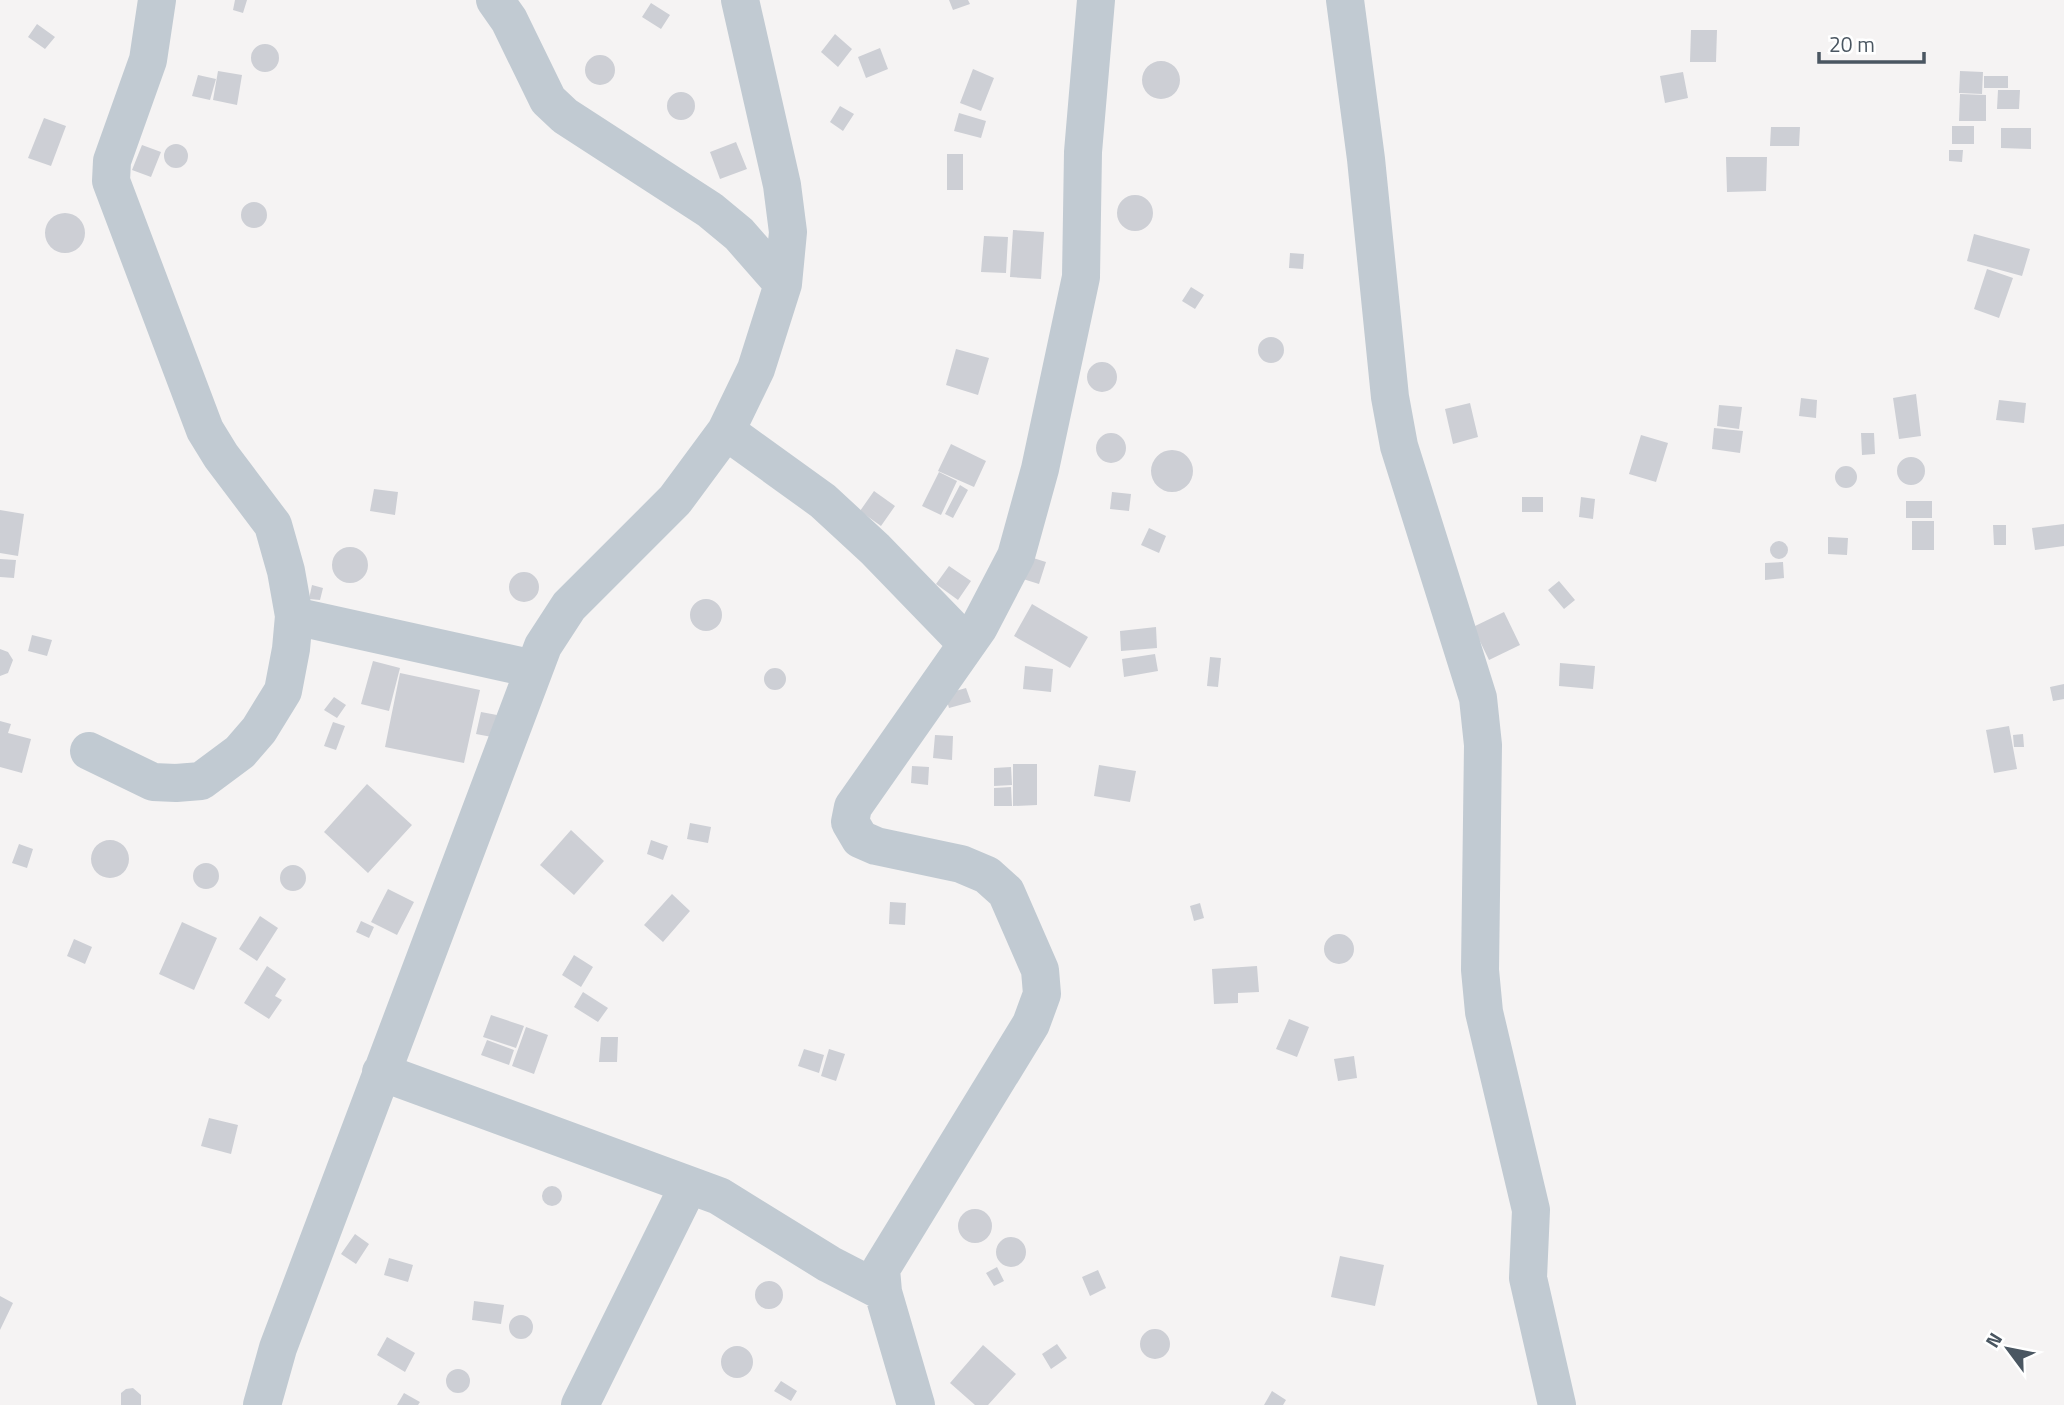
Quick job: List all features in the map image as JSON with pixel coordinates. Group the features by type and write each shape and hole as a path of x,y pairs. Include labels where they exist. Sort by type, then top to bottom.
{"street":[{"path":"89,751 153,782 201,780 240,752 259,730 283,691 294,616 286,571 273,525 221,456 205,430 111,181 112,161 148,60 157,0"},
{"path":"495,0 509,19 548,100 565,116 710,210 739,234 783,284"},
{"path":"262,1405 278,1348 543,646 569,606 675,500 726,431 756,369 783,284 788,232 782,185 740,0"},
{"path":"916,1405 883,1292 881,1269 1031,1024 1042,994 1041,970 1006,892 987,875 961,864 876,846 860,839 850,822 853,807 979,626 1016,556 1040,469 1081,277 1083,152 1096,0"},
{"path":"1345,0 1366,159 1390,397 1399,446 1478,698 1483,745 1480,970 1483,998 1531,1210 1528,1278 1557,1405"},
{"path":"726,431 824,501 875,549 967,644"},
{"path":"294,616 534,669"},
{"path":"381,1072 688,1187 719,1196 829,1264 883,1292"},
{"path":"580,1405 688,1187"}],"building":[{"path":"235,0 247,0 243,13 233,10"},
{"path":"949,0 968,0 970,4 953,10"},
{"path":"651,3 670,15 661,29 642,17"},
{"path":"37,24 55,37 45,49 28,37"},
{"path":"1691,30 1717,30 1716,62 1690,62"},
{"path":"835,34 852,49 838,67 821,52"},
{"path":"265,44 275,48 279,58 275,68 265,72 255,68 251,58 255,48"},
{"path":"880,48 888,69 866,78 858,57"},
{"path":"600,55 611,59 615,70 611,81 600,85 589,81 585,70 589,59"},
{"path":"1161,61 1174,67 1180,80 1174,93 1161,99 1148,93 1142,80 1148,67"},
{"path":"973,69 994,78 981,111 960,103"},
{"path":"218,71 242,75 237,105 213,100"},
{"path":"1960,71 1983,72 1982,94 1959,93"},
{"path":"1683,72 1688,98 1665,103 1660,76"},
{"path":"198,75 216,79 210,100 192,96"},
{"path":"1984,76 2008,76 2008,88 1984,88"},
{"path":"1998,90 2020,90 2019,109 1997,109"},
{"path":"681,92 691,96 695,106 691,116 681,120 671,116 667,106 671,96"},
{"path":"1960,94 1986,95 1986,121 1959,121"},
{"path":"840,106 854,114 843,131 830,122"},
{"path":"959,113 986,121 981,138 954,131"},
{"path":"44,118 66,126 51,166 28,158"},
{"path":"1952,126 1974,126 1974,144 1952,144"},
{"path":"1771,127 1800,127 1799,146 1770,146"},
{"path":"2001,128 2031,128 2031,149 2001,148"},
{"path":"736,142 747,169 720,179 710,152"},
{"path":"176,144 184,148 188,156 184,164 176,168 168,164 164,156 168,148"},
{"path":"142,145 161,152 151,177 132,170"},
{"path":"1949,150 1963,150 1962,162 1949,161"},
{"path":"947,154 963,154 963,190 947,190"},
{"path":"1726,157 1767,157 1766,191 1727,192"},
{"path":"1135,195 1148,200 1153,213 1148,226 1135,231 1122,226 1117,213 1122,200"},
{"path":"254,202 263,206 267,215 263,224 254,228 245,224 241,215 245,206"},
{"path":"65,213 79,219 85,233 79,247 65,253 51,247 45,233 51,219"},
{"path":"1013,230 1044,232 1041,279 1010,277"},
{"path":"1974,234 2030,249 2022,276 1967,261"},
{"path":"984,236 1008,237 1006,273 981,272"},
{"path":"1290,253 1304,254 1303,269 1289,268"},
{"path":"1987,269 2013,278 1999,318 1974,309"},
{"path":"1191,287 1204,295 1195,309 1182,301"},
{"path":"1271,337 1280,341 1284,350 1280,359 1271,363 1262,359 1258,350 1262,341"},
{"path":"956,349 989,358 978,395 946,385"},
{"path":"1102,362 1113,366 1117,377 1113,388 1102,392 1091,388 1087,377 1091,366"},
{"path":"1916,394 1921,436 1899,439 1893,398"},
{"path":"1801,398 1817,400 1816,418 1799,416"},
{"path":"1999,400 2026,403 2024,423 1996,420"},
{"path":"1470,403 1478,437 1453,444 1445,409"},
{"path":"1719,405 1742,407 1739,429 1717,426"},
{"path":"1714,428 1743,431 1740,453 1712,449"},
{"path":"1111,433 1121,438 1126,448 1121,458 1111,463 1101,458 1096,448 1101,438"},
{"path":"1861,433 1874,433 1875,454 1862,455"},
{"path":"1641,435 1668,443 1656,482 1629,474"},
{"path":"951,444 986,461 974,487 938,471"},
{"path":"1172,450 1187,456 1193,471 1187,486 1172,492 1157,486 1151,471 1157,456"},
{"path":"1911,457 1921,461 1925,471 1921,481 1911,485 1901,481 1897,471 1901,461"},
{"path":"1846,466 1854,469 1857,477 1854,485 1846,488 1838,485 1835,477 1838,469"},
{"path":"939,472 957,481 941,515 922,506"},
{"path":"960,485 968,490 953,518 945,514"},
{"path":"374,489 398,492 395,515 370,511"},
{"path":"874,491 895,506 881,526 860,511"},
{"path":"1112,492 1131,494 1129,511 1110,509"},
{"path":"1522,497 1543,497 1543,512 1522,512"},
{"path":"1581,497 1595,499 1593,519 1579,517"},
{"path":"1906,501 1932,501 1932,518 1906,518"},
{"path":"0,510 24,514 18,556 0,553"},
{"path":"1912,521 1934,521 1934,550 1912,550"},
{"path":"2064,524 2064,546 2035,550 2032,528"},
{"path":"1993,525 2006,525 2006,545 1994,545"},
{"path":"1149,528 1166,536 1159,553 1141,545"},
{"path":"1828,537 1848,538 1847,555 1828,554"},
{"path":"1779,541 1785,544 1788,550 1785,556 1779,559 1773,556 1770,550 1773,544"},
{"path":"350,547 363,552 368,565 363,578 350,583 337,578 332,565 337,552"},
{"path":"1030,557 1046,562 1039,584 1023,579"},
{"path":"0,559 16,560 14,578 0,577"},
{"path":"1783,562 1784,578 1765,580 1765,563"},
{"path":"949,566 971,581 958,600 936,584"},
{"path":"524,572 535,576 539,587 535,598 524,602 513,598 509,587 513,576"},
{"path":"1559,581 1575,600 1564,609 1548,590"},
{"path":"312,585 323,588 320,600 309,599"},
{"path":"706,599 717,604 722,615 717,626 706,631 695,626 690,615 695,604"},
{"path":"1032,604 1088,637 1070,668 1014,636"},
{"path":"1504,612 1520,645 1489,660 1473,627"},
{"path":"1156,627 1157,648 1121,651 1120,631"},
{"path":"32,635 52,640 47,656 28,651"},
{"path":"0,649 8,652 13,660 8,673 0,676"},
{"path":"1155,654 1158,671 1124,677 1122,659"},
{"path":"1210,657 1221,658 1218,687 1207,686"},
{"path":"373,661 400,668 389,711 361,704"},
{"path":"1560,663 1595,666 1593,689 1559,686"},
{"path":"1025,666 1053,669 1051,692 1023,689"},
{"path":"775,668 783,671 786,679 783,687 775,690 767,687 764,679 767,671"},
{"path":"400,673 480,690 464,763 385,747"},
{"path":"2064,684 2064,699 2053,701 2050,687"},
{"path":"966,688 971,702 949,708 945,694"},
{"path":"334,697 346,705 337,718 324,710"},
{"path":"481,712 497,715 492,737 476,734"},
{"path":"0,721 11,724 8,733 31,739 22,773 0,767"},
{"path":"333,722 345,726 336,750 324,746"},
{"path":"2009,726 2017,769 1994,773 1986,730"},
{"path":"2023,734 2024,747 2014,747 2013,735"},
{"path":"935,735 953,736 952,760 933,758"},
{"path":"1013,764 1037,764 1037,805 1013,806"},
{"path":"1099,765 1136,771 1130,802 1094,796"},
{"path":"912,766 929,767 928,785 911,783"},
{"path":"1011,767 1012,785 994,786 994,768"},
{"path":"367,784 412,825 368,873 324,832"},
{"path":"1011,787 1012,806 994,806 994,788"},
{"path":"690,823 711,827 708,843 687,839"},
{"path":"571,830 604,861 574,895 540,865"},
{"path":"110,840 124,845 129,859 124,873 110,878 96,873 91,859 96,845"},
{"path":"651,840 668,846 663,860 647,854"},
{"path":"19,844 33,849 27,868 12,863"},
{"path":"206,863 215,867 219,876 215,885 206,889 197,885 193,876 197,867"},
{"path":"293,865 302,869 306,878 302,887 293,891 284,887 280,878 284,869"},
{"path":"388,889 414,902 397,935 371,922"},
{"path":"672,894 690,911 663,942 644,925"},
{"path":"890,902 906,903 905,925 889,924"},
{"path":"1200,903 1204,918 1194,921 1190,906"},
{"path":"260,916 278,928 257,961 239,949"},
{"path":"361,921 374,927 369,938 356,932"},
{"path":"182,922 217,938 194,990 159,974"},
{"path":"1339,934 1350,938 1354,949 1350,960 1339,964 1328,960 1324,949 1328,938"},
{"path":"74,939 92,947 85,964 67,956"},
{"path":"574,955 593,967 581,987 562,975"},
{"path":"267,966 286,979 275,996 282,1000 269,1019 244,1003"},
{"path":"1257,966 1259,992 1238,993 1238,1003 1214,1004 1212,969"},
{"path":"583,992 608,1008 598,1022 574,1007"},
{"path":"491,1015 524,1026 516,1048 483,1037"},
{"path":"1289,1019 1309,1027 1297,1057 1276,1049"},
{"path":"526,1027 548,1035 534,1074 512,1066"},
{"path":"601,1037 618,1037 617,1062 599,1062"},
{"path":"487,1040 514,1050 509,1065 481,1055"},
{"path":"804,1049 824,1055 819,1073 798,1066"},
{"path":"829,1049 845,1054 836,1081 821,1076"},
{"path":"1354,1056 1357,1078 1338,1081 1334,1059"},
{"path":"209,1118 238,1125 231,1154 201,1146"},
{"path":"552,1186 559,1189 562,1196 559,1203 552,1206 545,1203 542,1196 545,1189"},
{"path":"975,1209 987,1214 992,1226 987,1238 975,1243 963,1238 958,1226 963,1214"},
{"path":"355,1234 369,1244 356,1264 341,1254"},
{"path":"1011,1237 1022,1241 1026,1252 1022,1263 1011,1267 1000,1263 996,1252 1000,1241"},
{"path":"1340,1256 1384,1265 1375,1306 1331,1297"},
{"path":"389,1258 413,1265 408,1282 384,1275"},
{"path":"997,1267 1004,1281 994,1286 986,1273"},
{"path":"1098,1270 1106,1288 1090,1296 1082,1277"},
{"path":"769,1281 779,1285 783,1295 779,1305 769,1309 759,1305 755,1295 759,1285"},
{"path":"0,1296 13,1303 0,1330"},
{"path":"474,1301 504,1305 501,1324 472,1320"},
{"path":"521,1315 532,1322 533,1327 526,1338 521,1339 510,1332 509,1327 516,1316"},
{"path":"1155,1329 1166,1333 1170,1344 1166,1355 1155,1359 1144,1355 1140,1344 1144,1333"},
{"path":"387,1337 415,1353 405,1372 377,1355"},
{"path":"1057,1344 1067,1358 1051,1369 1042,1354"},
{"path":"983,1345 1016,1374 988,1405 975,1405 950,1383"},
{"path":"737,1346 748,1351 753,1362 748,1373 737,1378 726,1373 721,1362 726,1351"},
{"path":"458,1369 469,1376 470,1381 463,1392 458,1393 447,1386 446,1381 453,1370"},
{"path":"781,1381 797,1391 791,1401 774,1391"},
{"path":"133,1388 141,1395 141,1405 121,1405 121,1393"},
{"path":"1272,1391 1286,1400 1283,1405 1264,1405"},
{"path":"404,1393 420,1402 418,1405 397,1405"}]}
